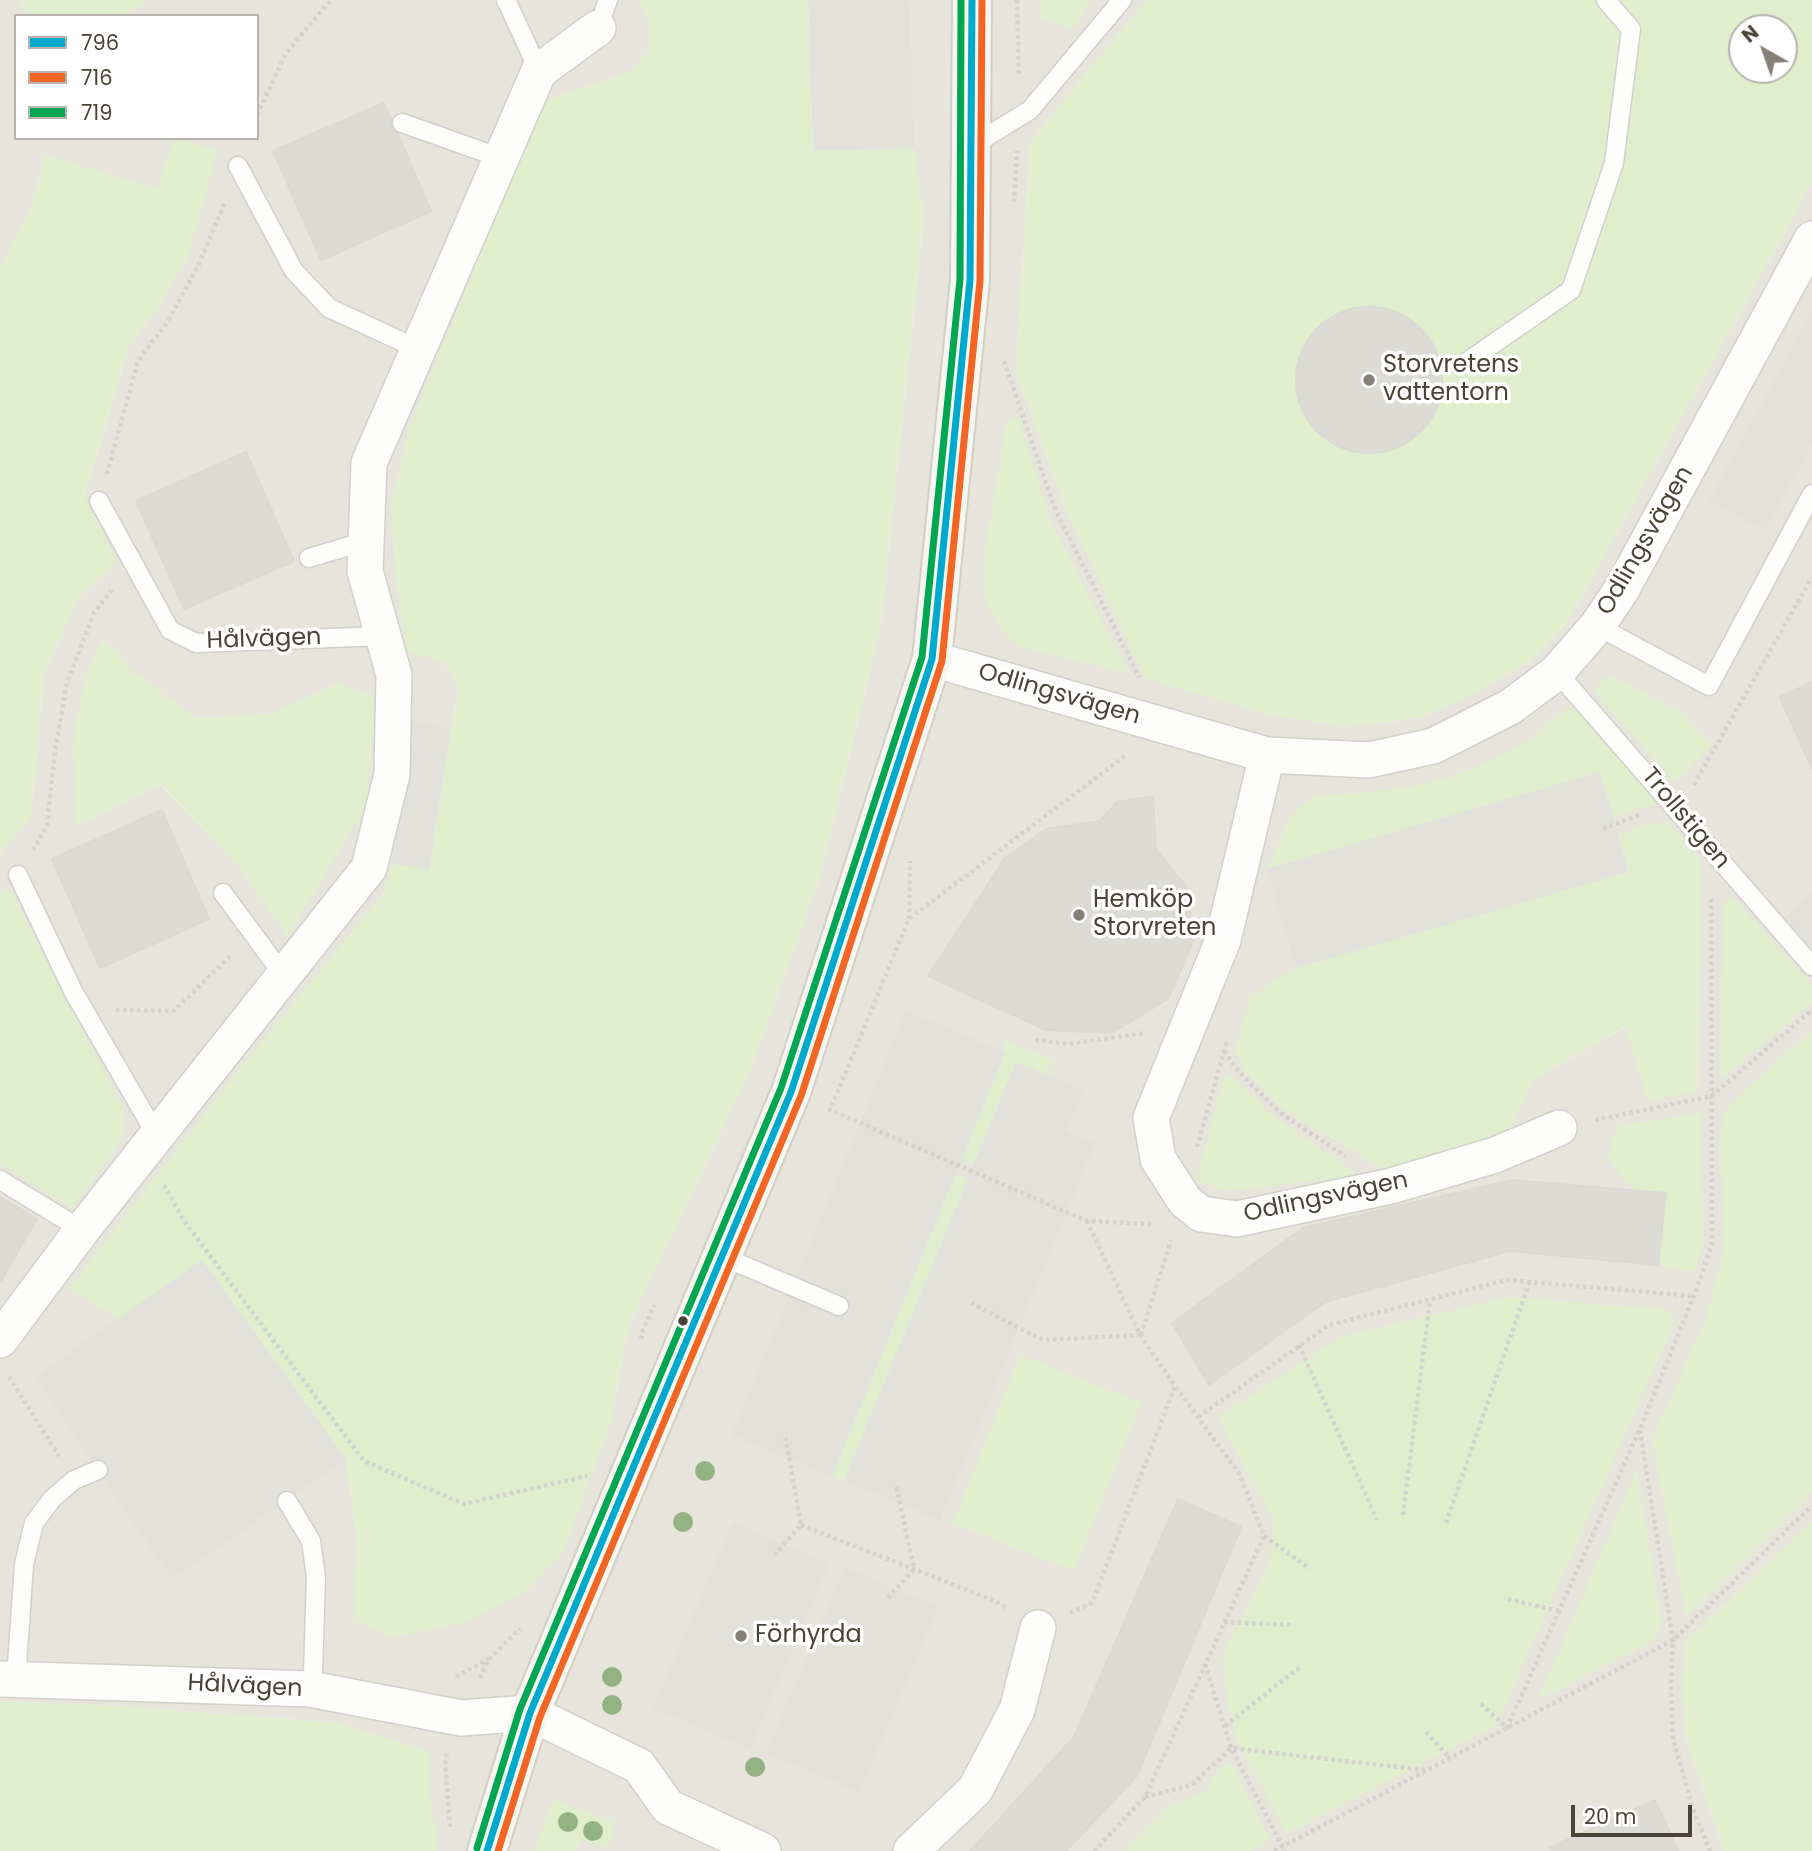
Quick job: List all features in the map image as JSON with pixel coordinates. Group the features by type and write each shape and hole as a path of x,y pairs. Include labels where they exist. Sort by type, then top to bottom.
{"street":[{"path":"486,1851 530,1713 791,1092 932,659 970,280 972,0"},
{"path":"3,1356 82,1230 369,868 391,774 394,675 365,571 369,463 539,71 603,14"},
{"name":"Odlingsvägen","path":"932,659 1267,755 1369,760 1433,746 1510,706 1557,671 1597,626 1622,589 1812,239"},
{"path":"1180,1213 1158,1159 1151,1118 1223,940 1267,755"},
{"name":"Odlingsvägen","path":"1180,1213 1237,1219 1391,1186 1494,1156 1559,1128"},
{"path":"911,1851 975,1790 1017,1710 1038,1628"},
{"name":"Hålvägen","path":"8,1679 310,1689 461,1718 530,1713"},
{"path":"530,1713 639,1766 668,1807 743,1847"}],"lane":[{"path":"506,0 539,71"},
{"path":"970,147 1031,110 1122,0"},
{"path":"1466,362 1571,290 1614,163 1631,29 1606,0"},
{"path":"402,122 500,158"},
{"path":"238,166 294,271 329,308 418,349"},
{"path":"1597,626 1709,687 1812,494"},
{"name":"Hålvägen","path":"99,501 170,630 196,643 383,636"},
{"path":"309,558 366,541"},
{"name":"Trollstigen","path":"1557,671 1812,966"},
{"path":"18,875 151,1143"},
{"path":"223,893 284,976"},
{"path":"0,1180 82,1230"},
{"path":"721,1256 839,1306"},
{"path":"8,1679 24,1564 34,1523 52,1499 74,1480 99,1470"},
{"path":"287,1502 311,1541 316,1577 313,1674 310,1689"}],"path":[{"path":"259,111 286,53 331,0"},
{"path":"1017,0 1019,117"},
{"path":"99,501 138,361 168,321 198,266 238,166"},
{"path":"18,875 47,825 55,750 67,683 94,613 133,562"},
{"path":"1603,830 1672,802 1695,785 1812,577"},
{"path":"1507,1728 1640,1429 1712,1244 1711,849"},
{"path":"84,1009 174,1011 253,934"},
{"path":"1559,1128 1712,1096 1812,1010"},
{"path":"1035,1040 1069,1044 1187,1027"},
{"path":"1140,1335 1180,1213 1228,1037"},
{"path":"1224,1051 1239,1072 1279,1112 1391,1186"},
{"path":"791,1092 1087,1221 1180,1213"},
{"path":"151,1143 184,1221 364,1461 464,1504 596,1474"},
{"path":"1087,1221 1140,1335 1240,1475 1264,1536 1310,1569"},
{"path":"1198,1417 1329,1325 1507,1280 1694,1296"},
{"path":"1446,1523 1529,1283"},
{"path":"1403,1515 1430,1300"},
{"path":"971,1303 1043,1340 1140,1335"},
{"path":"640,1343 655,1305"},
{"path":"1299,1345 1377,1520"},
{"path":"3,1356 74,1480"},
{"path":"801,1525 995,1601 1038,1628 1092,1603 1175,1386"},
{"path":"1640,1429 1673,1640 1673,1740 1693,1809 1710,1851"},
{"path":"785,1434 801,1525"},
{"path":"896,1485 914,1569"},
{"path":"1274,1851 1283,1849 1425,1770 1673,1640 1812,1506"},
{"path":"774,1555 801,1525"},
{"path":"1094,1851 1144,1797 1264,1536"},
{"path":"888,1598 914,1569"},
{"path":"1508,1599 1559,1611"},
{"path":"451,1836 444,1759 489,1659 528,1620"},
{"path":"1224,1622 1292,1625"},
{"path":"1205,1663 1231,1748 1283,1849"},
{"path":"1225,1726 1300,1667"},
{"path":"1481,1704 1507,1728"},
{"path":"1426,1732 1450,1758"},
{"path":"1144,1797 1192,1785 1231,1748 1425,1770"}],"shaded area":[{"path":"0,0 639,0 649,24 649,49 631,72 543,101 409,430 391,506 399,602 407,652 443,661 459,689 451,728 392,864 383,894 346,1459 356,1531 610,1426 628,1327 749,1073 819,880 880,630 924,215 808,0 1147,0 1030,142 1016,372 1066,510 1145,677 1266,714 1344,726 1419,718 1470,695 1529,662 1566,624 1812,183 1812,1521 1686,1642 1685,1735 1724,1851 334,1851 339,1723 100,1705 0,1701 0,854 31,817 44,673 78,599 116,561 84,498 129,346 158,308 188,256 45,155 32,207 0,268","holes":["136,674 197,719 272,714 338,683 288,935 236,863 160,784 77,826","1662,980 1626,1027 1533,1079"]},
{"path":"808,0 909,0 914,148 813,151"},
{"path":"1812,311 1812,444 1765,531 1709,501"},
{"path":"414,722 451,728 429,870 392,864"},
{"path":"1600,772 1628,872 1296,968 1267,869"},
{"path":"1812,893 1812,966 1776,925"},
{"path":"906,1011 1005,1052 832,1476 732,1435"},
{"path":"1016,1062 1083,1090 1066,1131 1095,1143 940,1520 844,1481"},
{"path":"202,1260 346,1459 172,1579 35,1377"},
{"name":"Förhyrda","path":"733,1523 829,1564 750,1749 653,1708"},
{"name":"Förhyrda","path":"845,1568 939,1607 859,1792 766,1753"}],"green space":[{"path":"20,0 150,0 125,14 27,14"},
{"path":"639,0 808,0 813,151 914,148 924,214 880,630 819,880 749,1073 628,1327 610,1426 564,1551 528,1590 465,1623 392,1637 354,1621 356,1531 346,1459 201,1260 119,1320 70,1287 237,1072 383,894 392,864 429,869 459,689 443,661 407,653 399,602 391,506 409,429 543,101 631,72 649,49 649,24"},
{"path":"1040,0 1092,0 1073,29 1040,18"},
{"path":"1147,0 1812,0 1812,183 1566,624 1529,662 1470,695 1419,718 1344,726 1266,714 1145,678 1066,510 1016,372 1030,142"},
{"path":"172,140 218,150 188,256 158,308 129,346 84,497 117,561 78,599 44,673 31,817 0,854 0,268 32,207 45,155 158,189"},
{"path":"1019,418 1051,521 1129,673 1020,647 1004,633 990,612 984,591 983,565 1007,420"},
{"path":"103,639 136,674 197,719 272,714 339,683 376,698 367,805 288,936 236,863 161,784 77,826 73,745 84,680"},
{"path":"1609,675 1678,711 1711,745 1675,782 1594,689"},
{"path":"1565,709 1580,709 1657,803 1613,818 1599,772 1267,869 1290,816 1312,797 1401,789 1449,778 1505,755 1537,735"},
{"path":"1669,822 1700,859 1698,1091 1648,1101 1625,1027 1533,1079 1506,1139 1384,1170 1282,1108 1246,1071 1234,1051 1251,996 1296,968 1628,872 1618,835 1646,824"},
{"path":"10,889 125,1112 121,1141 72,1209 0,1163 0,890"},
{"path":"1733,897 1812,985 1812,1001 1720,1080 1723,902"},
{"path":"1812,1031 1812,1492 1686,1617 1652,1440 1708,1313 1725,1241 1720,1141 1723,1115 1736,1098"},
{"path":"1006,1041 1053,1060 1047,1076 1016,1063 974,1164 962,1159 1005,1052 1002,1050"},
{"path":"1224,1074 1233,1076 1275,1117 1360,1176 1225,1191 1196,1180"},
{"path":"1701,1113 1703,1243 1695,1272 1658,1265 1666,1194 1635,1191 1607,1158 1617,1126"},
{"path":"955,1175 968,1180 844,1481 832,1476"},
{"path":"1507,1297 1669,1310 1675,1321 1497,1725 1286,1834 1237,1740 1228,1703 1222,1658 1269,1565 1274,1522 1218,1417 1341,1337"},
{"path":"1020,1355 1141,1403 1074,1571 953,1523"},
{"path":"1637,1469 1662,1626 1653,1641 1538,1700"},
{"path":"1812,1521 1812,1851 1724,1851 1685,1735 1682,1680 1686,1642"},
{"path":"0,1701 100,1705 339,1723 430,1752 430,1797 438,1843 436,1851 0,1851"},
{"path":"1231,1763 1270,1840 1250,1851 1125,1851 1173,1804 1205,1792 1220,1768"},
{"path":"553,1800 614,1821 609,1848 581,1839 576,1851 534,1851"}],"building":[{"path":"384,103 431,211 321,260 273,151"},
{"name":"Storvretens vattentorn","path":"1369,307 1397,313 1421,328 1436,352 1442,380 1436,408 1421,432 1397,447 1369,453 1341,447 1317,432 1302,408 1296,380 1302,352 1317,328 1341,313"},
{"path":"246,452 294,561 184,609 136,501"},
{"path":"1812,682 1812,769 1780,697"},
{"name":"Hemköp Storvreten","path":"1153,796 1156,849 1187,888 1193,942 1168,999 1112,1033 1046,1030 928,976 1005,858 1046,829 1100,821 1117,802"},
{"path":"162,810 209,919 100,968 52,859"},
{"path":"1512,1180 1666,1193 1658,1265 1510,1251 1325,1302 1209,1385 1172,1323 1303,1228"},
{"path":"0,1197 37,1219 1,1281 0,1280"},
{"path":"1178,1499 1241,1527 1137,1776 1066,1851 970,1851 1074,1737"},
{"path":"1655,1800 1678,1851 1551,1851 1549,1848"}],"transit line":[{"name":"719","path":"477,1848 520,1709 781,1088 922,657 960,279 961,0"},
{"name":"796","path":"487,1851 530,1713 791,1092 932,659 970,280 972,0"},
{"name":"716","path":"498,1851 540,1717 801,1096 942,661 980,281 982,0"}],"place":[{"name":"Storvretens vattentorn","path":"1369,380"},
{"name":"Hemköp Storvreten","path":"1079,915"},
{"name":"Förhyrda","path":"741,1636"}]}
